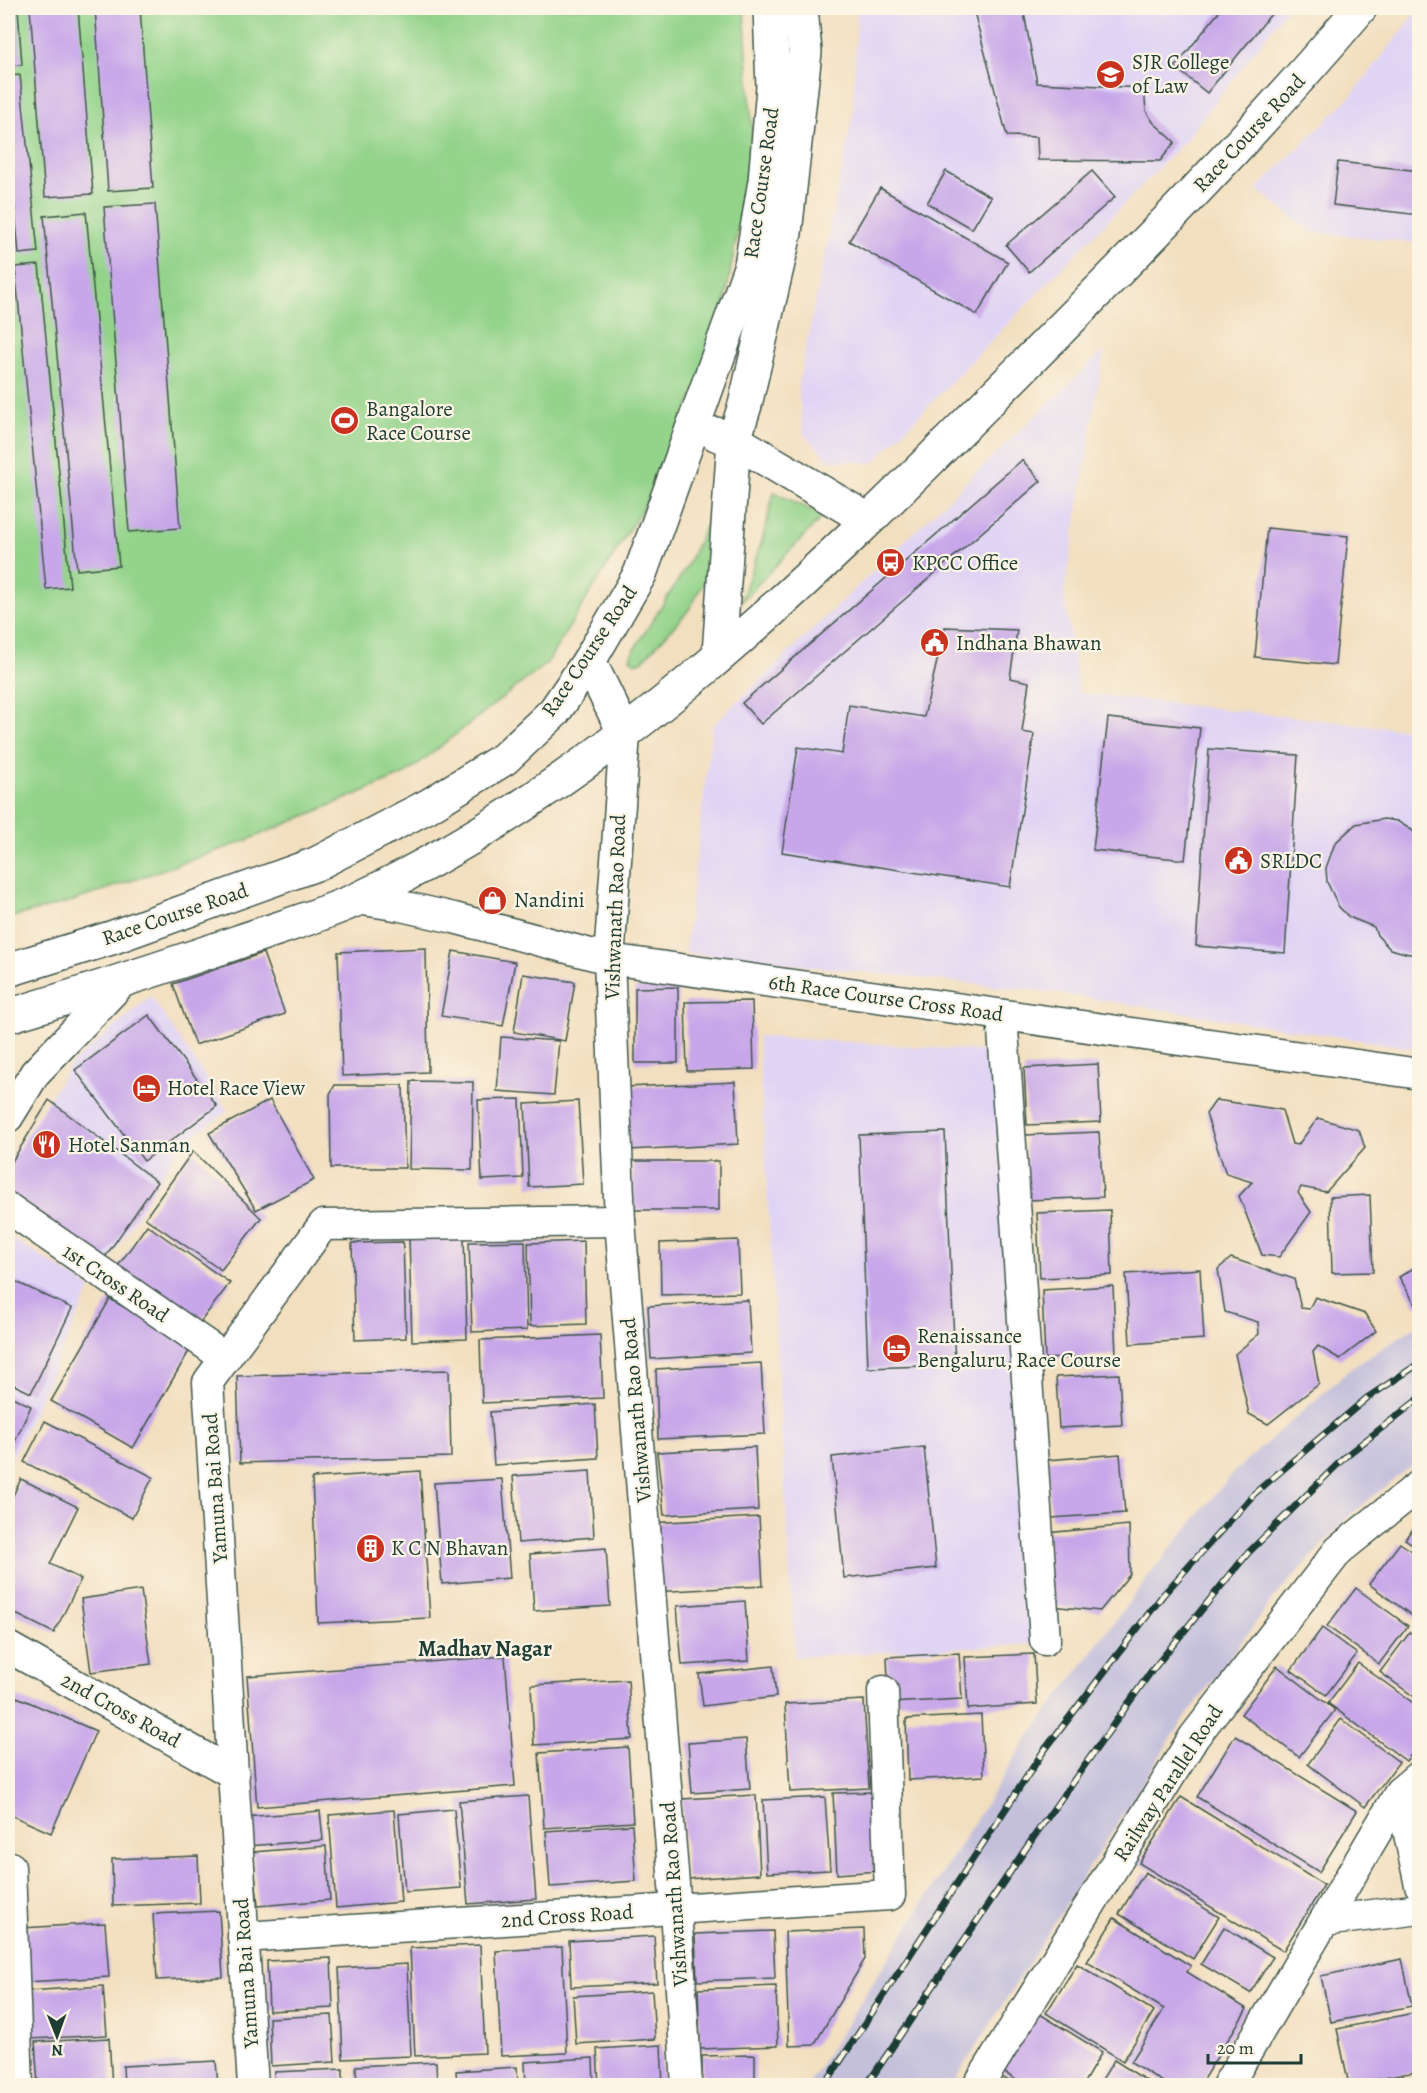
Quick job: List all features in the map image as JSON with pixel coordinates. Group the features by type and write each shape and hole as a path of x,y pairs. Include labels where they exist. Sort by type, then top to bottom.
{"main road":[{"name":"Race Course Road","path":"8,970 111,938 316,864 428,806 504,759 554,712 589,661 640,574 751,265 765,181 773,87 770,8"},
{"name":"Race Course Road","path":"719,654 734,440 745,405 785,233 805,52 801,8"},
{"name":"Race Course Road","path":"8,1016 122,982 357,899 445,854 523,807 625,734 781,602 868,520 1183,205 1289,92 1360,8"},
{"path":"694,427 734,440 868,520"},
{"path":"589,661 625,734"}],"street":[{"name":"Vishwanath Rao Road","path":"625,734 609,959 620,1221 676,1909 687,2085"},
{"name":"6th Race Course Cross Road","path":"357,899 443,916 609,959 1419,1074"},
{"path":"8,1117 35,1073 122,982"},
{"path":"1002,1015 1045,1641"},
{"name":"1st Cross Road","path":"8,1208 224,1357"},
{"name":"Yamuna Bai Road","path":"253,2085 208,1382 224,1357 323,1225 620,1221"},
{"name":"Railway Parallel Road","path":"978,2085 1194,1737 1339,1550 1419,1485"},
{"name":"2nd Cross Road","path":"8,1647 234,1773"},
{"name":"2nd Cross Road","path":"243,1937 890,1895 883,1691"},
{"path":"1410,1784 1419,1885"},
{"path":"1227,2085 1324,1921 1410,1784"},
{"path":"8,1866 10,1867 18,2085"},
{"path":"1324,1921 1419,1909"}],"shaded area":[{"path":"857,8 1288,8 1185,141 873,463 830,460 804,435 798,387 853,113"},
{"path":"1419,9 1419,243 1310,232 1257,189 1351,96"},
{"path":"1104,350 1064,594 1079,693 1419,731 1419,1049 1043,991 685,953 712,726"},
{"path":"151,996 228,1111 181,1144 106,1267 8,1202 8,1164 70,1065"},
{"name":"Renaissance Bengaluru, Race Course","path":"758,1036 996,1052 1036,1644 795,1657"},
{"path":"8,1236 91,1288 8,1468"},
{"path":"1419,1324 1419,1459 1348,1517 1273,1599 1175,1732 952,2085 808,2085 1025,1742 1150,1574 1233,1473 1348,1371"}],"green space":[{"name":"Bangalore Race Course","path":"8,8 744,8 753,146 718,340 647,501 547,663 405,774 245,841 73,901 8,918"},
{"path":"722,491 709,573 688,611 642,661 635,663 630,658 633,651 686,568"},
{"path":"774,492 823,516 740,603 762,541"}],"building":[{"path":"8,8 18,8 22,65 8,66"},
{"path":"30,8 78,8 93,194 45,197"},
{"path":"95,8 140,8 153,188 108,191"},
{"path":"973,8 1023,8 1037,83 1144,88 1146,111 1153,122 1175,142 1160,161 1038,160 1037,137 1007,136"},
{"path":"1222,8 1276,8 1207,93 1175,67"},
{"path":"20,75 38,252 19,254 8,138 8,76"},
{"path":"1338,162 1420,171 1420,215 1333,205"},
{"path":"946,171 991,197 972,229 927,203"},
{"path":"1092,171 1115,197 1029,272 1006,245"},
{"path":"880,188 1008,262 977,315 849,241"},
{"path":"155,204 180,528 129,532 104,207"},
{"path":"86,212 119,566 77,570 44,216"},
{"path":"39,265 70,587 46,589 15,267"},
{"path":"1022,460 1041,481 761,724 742,703"},
{"path":"1267,528 1348,536 1335,665 1255,657"},
{"path":"945,627 1017,630 1010,678 1029,682 1022,732 1034,734 1010,887 782,852 798,747 842,754 849,705 924,717"},
{"path":"1108,718 1200,728 1185,860 1093,850"},
{"path":"1209,749 1298,755 1285,953 1196,946"},
{"path":"1384,819 1397,821 1420,835 1420,953 1409,954 1390,949 1377,935 1374,927 1349,917 1339,907 1327,882 1326,868 1335,843 1356,824"},
{"path":"426,948 428,1072 342,1076 338,952"},
{"path":"453,951 515,962 503,1026 441,1016"},
{"path":"263,953 285,1014 195,1045 173,984"},
{"path":"523,974 575,982 565,1041 514,1032"},
{"path":"678,987 678,1063 635,1063 635,988"},
{"path":"752,1001 754,1069 687,1071 685,1002"},
{"name":"Hotel Race View","path":"149,1015 217,1106 144,1161 75,1070"},
{"path":"501,1037 559,1041 554,1095 497,1091"},
{"path":"1098,1064 1101,1122 1027,1125 1024,1068"},
{"path":"411,1081 473,1082 472,1170 409,1169"},
{"path":"735,1082 738,1144 629,1150 626,1087"},
{"path":"335,1085 403,1085 405,1168 331,1168 330,1094"},
{"path":"520,1099 523,1178 482,1180 478,1100"},
{"path":"49,1100 157,1182 101,1263 8,1193 8,1168"},
{"path":"270,1100 314,1180 256,1210 209,1133"},
{"path":"1216,1100 1282,1110 1292,1144 1298,1145 1318,1118 1359,1130 1365,1148 1326,1192 1301,1187 1298,1193 1311,1212 1279,1257 1262,1255 1239,1196 1252,1182 1226,1174 1206,1114"},
{"path":"578,1101 583,1184 529,1187 525,1104"},
{"path":"945,1132 955,1365 868,1368 859,1135"},
{"path":"1099,1132 1103,1197 1028,1200 1025,1135"},
{"path":"193,1151 261,1218 221,1270 145,1218"},
{"path":"633,1161 719,1161 719,1210 633,1210"},
{"path":"1370,1195 1373,1272 1332,1273 1330,1197"},
{"path":"1110,1210 1112,1275 1040,1278 1037,1213"},
{"path":"147,1225 230,1283 195,1329 115,1270"},
{"path":"464,1236 467,1339 412,1341 409,1237"},
{"path":"738,1240 740,1293 661,1295 660,1243"},
{"path":"525,1241 527,1330 472,1332 469,1242"},
{"path":"584,1241 586,1324 530,1326 528,1243"},
{"path":"403,1242 406,1338 355,1340 352,1243"},
{"path":"1231,1258 1294,1279 1301,1308 1309,1309 1315,1297 1365,1314 1376,1331 1340,1359 1318,1346 1313,1352 1319,1384 1268,1424 1249,1414 1235,1354 1259,1334 1258,1322 1225,1312 1218,1269"},
{"path":"1420,1264 1420,1305 1417,1307 1399,1277"},
{"path":"1200,1269 1204,1339 1130,1344 1126,1274"},
{"path":"8,1278 72,1308 31,1393 8,1382"},
{"path":"1113,1286 1116,1355 1045,1359 1042,1290"},
{"path":"110,1299 192,1346 133,1448 51,1401"},
{"path":"748,1300 751,1353 651,1359 648,1306"},
{"path":"600,1335 603,1398 482,1403 480,1340"},
{"path":"761,1363 765,1434 658,1439 656,1369"},
{"path":"449,1370 451,1457 240,1463 237,1376"},
{"path":"1119,1374 1122,1425 1059,1428 1056,1377"},
{"path":"8,1395 31,1406 8,1457"},
{"path":"595,1404 598,1458 494,1465 490,1412"},
{"path":"45,1421 153,1477 132,1518 24,1462"},
{"path":"755,1447 758,1510 664,1515 657,1452"},
{"path":"924,1447 936,1568 844,1578 832,1457"},
{"path":"1120,1454 1125,1513 1051,1518 1047,1460"},
{"name":"K C N Bhavan","path":"420,1471 430,1618 318,1623 312,1478"},
{"path":"590,1471 594,1537 518,1543 513,1476"},
{"path":"21,1479 78,1507 50,1564 81,1579 54,1633 8,1610 8,1506"},
{"path":"502,1479 510,1578 442,1584 434,1483"},
{"path":"759,1517 763,1586 653,1592 649,1523"},
{"path":"1420,1520 1420,1549 1405,1539"},
{"path":"1129,1525 1130,1574 1100,1611 1051,1606 1046,1533"},
{"path":"1400,1543 1420,1557 1418,1620 1369,1584"},
{"path":"606,1548 610,1606 534,1611 530,1554"},
{"path":"1356,1588 1408,1626 1379,1664 1327,1626"},
{"path":"141,1590 151,1664 91,1672 81,1599"},
{"path":"745,1601 749,1661 682,1665 677,1606"},
{"path":"1322,1628 1357,1654 1326,1695 1291,1670"},
{"path":"1410,1632 1420,1639 1420,1701 1380,1672"},
{"path":"959,1653 962,1699 889,1703 887,1657"},
{"path":"1034,1654 1037,1704 968,1709 965,1657"},
{"path":"505,1656 515,1786 257,1807 247,1676"},
{"path":"1358,1663 1420,1708 1420,1743 1406,1761 1328,1703"},
{"path":"773,1666 776,1697 703,1706 699,1674"},
{"path":"1277,1666 1335,1710 1299,1757 1241,1714"},
{"path":"628,1680 632,1739 534,1745 531,1685"},
{"path":"17,1697 96,1731 51,1833 8,1814 8,1718"},
{"path":"864,1700 869,1788 790,1792 785,1704"},
{"path":"981,1715 984,1776 908,1780 906,1719"},
{"path":"1341,1719 1399,1762 1365,1807 1308,1764"},
{"path":"1235,1736 1357,1811 1319,1872 1197,1797"},
{"path":"746,1739 750,1789 692,1793 688,1743"},
{"path":"628,1747 633,1822 544,1828 539,1753"},
{"path":"874,1792 878,1871 837,1874 833,1793"},
{"path":"756,1795 760,1874 687,1879 682,1799"},
{"path":"528,1796 536,1899 468,1904 459,1801"},
{"path":"825,1797 830,1870 767,1873 763,1800"},
{"path":"1181,1797 1324,1885 1283,1951 1139,1863"},
{"path":"454,1809 461,1888 405,1892 399,1814"},
{"path":"394,1810 401,1902 336,1908 329,1815"},
{"path":"320,1811 323,1840 246,1846 243,1817"},
{"path":"632,1825 636,1881 550,1887 546,1831"},
{"path":"326,1846 330,1900 258,1906 253,1852"},
{"path":"198,1856 200,1903 113,1906 112,1859"},
{"path":"1145,1872 1219,1917 1193,1959 1119,1914"},
{"path":"219,1911 223,1977 157,1980 153,1914"},
{"path":"1114,1918 1191,1966 1187,1972 1247,2009 1199,2086 1169,2086 1131,2062 1164,2009 1087,1962"},
{"path":"105,1923 109,1977 26,1982 22,1928"},
{"path":"1224,1927 1273,1957 1250,1993 1201,1964"},
{"path":"864,1929 865,1959 814,2045 789,2046 785,1932"},
{"path":"773,1931 775,1978 697,1981 695,1934"},
{"path":"654,1936 657,1983 571,1987 569,1941"},
{"path":"480,1945 485,2053 415,2056 410,1948"},
{"path":"562,1947 567,2053 501,2056 496,1951"},
{"path":"331,1958 333,2008 269,2011 267,1961"},
{"path":"1402,1959 1412,2006 1331,2022 1321,1976"},
{"path":"407,1964 411,2056 343,2059 339,1968"},
{"path":"1077,1964 1154,2011 1123,2061 1046,2013"},
{"path":"103,1986 107,2035 30,2039 28,1991"},
{"path":"776,1986 778,2046 700,2049 698,1989"},
{"path":"652,1991 655,2039 576,2044 573,1996"},
{"path":"1035,2011 1102,2052 1082,2086 1025,2086 999,2069"},
{"path":"1418,2012 1420,2071 1349,2085 1337,2029"},
{"path":"332,2015 335,2062 271,2066 269,2018"},
{"path":"109,2038 112,2086 38,2086 35,2042"},
{"path":"661,2045 663,2086 599,2086 597,2049"},
{"path":"755,2055 755,2086 702,2086 702,2056"},
{"path":"593,2058 594,2086 526,2086 525,2062"},
{"path":"1114,2060 1155,2086 1098,2086"},
{"path":"216,2061 218,2086 124,2086 123,2066"},
{"path":"436,2062 437,2086 357,2086 356,2066"},
{"path":"517,2067 518,2086 457,2086 456,2071"},
{"path":"343,2069 343,2086 275,2086 274,2072"},
{"path":"1002,2077 1017,2086 996,2086"}],"railway":[{"path":"824,2086 1043,1752 1163,1595 1255,1493 1367,1398 1420,1363"},
{"path":"866,2086 1033,1838 1150,1673 1248,1553 1347,1455 1420,1398"}],"place":[{"name":"SJR College of Law","path":"1111,74"},
{"name":"Bangalore Race Course","path":"345,421"},
{"name":"KPCC Office","path":"891,563"},
{"name":"Indhana Bhawan","path":"935,643"},
{"name":"SRLDC","path":"1239,861"},
{"name":"Nandini","path":"493,900"},
{"name":"Hotel Race View","path":"146,1088"},
{"name":"Hotel Sanman","path":"47,1145"},
{"name":"Renaissance Bengaluru, Race Course","path":"896,1348"},
{"name":"K C N Bhavan","path":"370,1548"}],"district":[{"name":"Madhav Nagar","path":"485,1649"}]}
